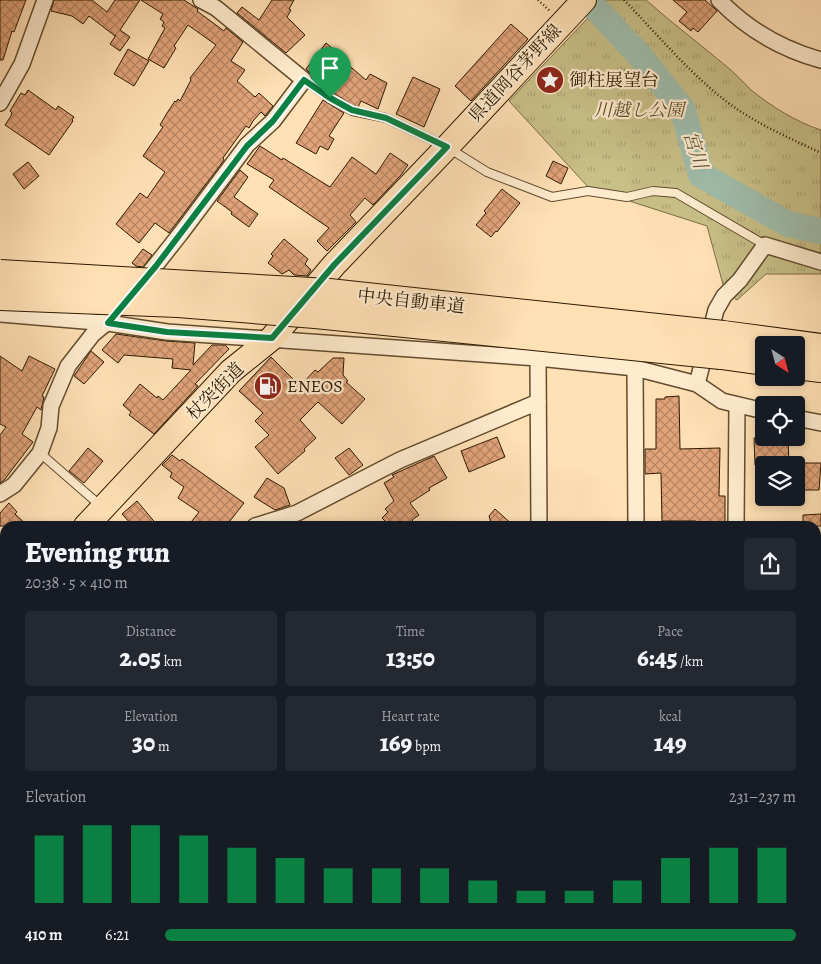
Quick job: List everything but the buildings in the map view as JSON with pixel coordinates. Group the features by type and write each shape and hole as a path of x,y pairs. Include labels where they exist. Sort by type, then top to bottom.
{"highway":[{"name":"中央自動車道","path":"0,274 329,293 722,345 755,358"},
{"name":"中央自動車道","path":"0,296 178,303 722,345 821,348"},
{"path":"805,366 821,368"}],"main road":[{"name":"県道岡谷茅野線","path":"447,147 558,15 584,0"},
{"name":"杖突街道","path":"91,521 231,371 272,338 334,265 447,147"}],"street":[{"path":"0,103 22,64 46,0"},
{"path":"0,494 14,485 40,453 49,428 51,406 68,366 93,334 108,323 161,259 247,146 273,121 304,80 216,8 201,0"},
{"path":"719,0 735,16 766,38 821,60"},
{"path":"697,384 716,310 724,296 740,280 765,245 821,262"},
{"path":"0,314 108,323 167,332 538,358 635,368 697,384 722,401 755,409"},
{"path":"538,358 538,521"},
{"path":"635,368 636,521"},
{"path":"272,521 298,513 400,460 538,402"},
{"path":"736,521 737,405"},
{"path":"805,420 821,423"}],"lane":[{"path":"304,80 352,110 386,118 447,147 488,172 552,197 588,191 627,197 653,191 676,193 765,245"},
{"path":"40,453 103,508"}],"path":[{"path":"538,0 558,15"},
{"path":"624,0 714,91 730,104 782,135 821,152"}],"green space":[{"name":"川越し公園","path":"605,0 646,0 729,69 751,90 775,108 821,130 821,274 766,274 737,300 724,288 707,226 589,188 509,101"}],"waterway":[{"name":"宮川","path":"588,0 641,57 683,110 701,175 788,224 821,231"}],"place":[{"name":"御柱展望台","path":"550,80"},
{"name":"ENEOS","path":"268,386"}],"route":[{"path":"304,80 330,98 352,110 386,118 447,147 334,265 272,338 167,332 108,323 156,266 247,146 273,121 304,80"}]}
